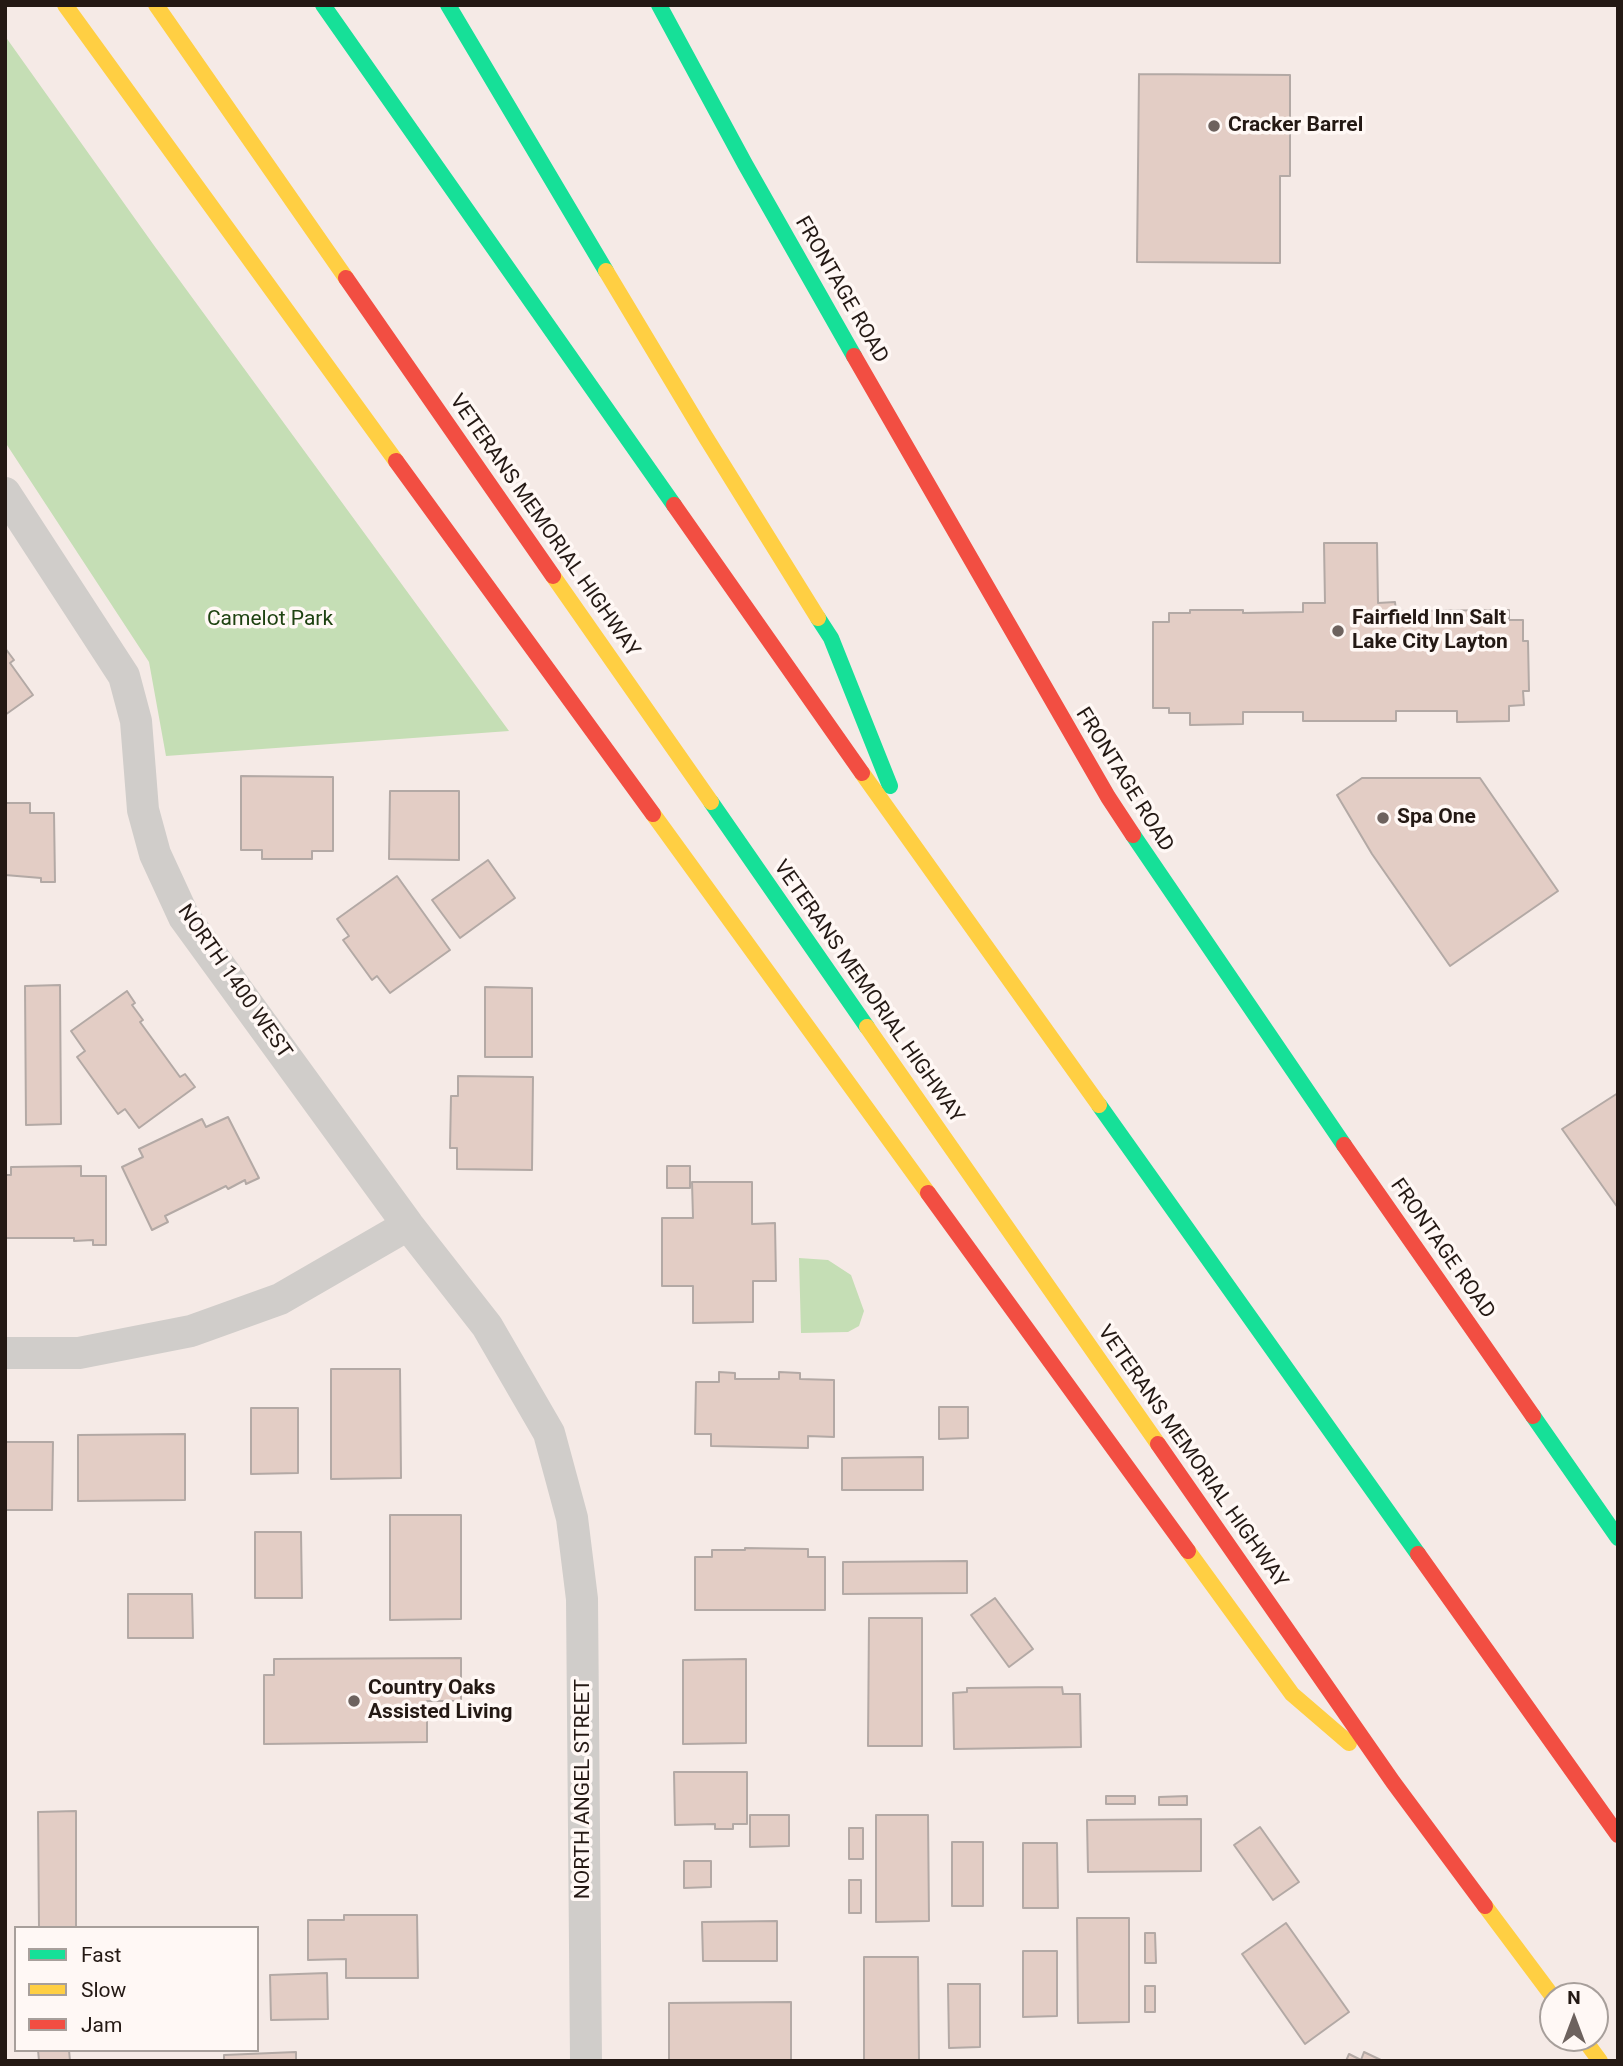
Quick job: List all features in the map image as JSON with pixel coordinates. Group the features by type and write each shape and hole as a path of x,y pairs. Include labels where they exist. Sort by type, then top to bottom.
{"main road":[{"path":"65,5 1292,1694 1393,1782"},
{"name":"VETERANS MEMORIAL HIGHWAY","path":"156,5 1393,1782 1542,1982"},
{"path":"323,5 914,846 1618,1835"},
{"path":"448,5 705,436 831,638 914,846"},
{"name":"FRONTAGE ROAD","path":"659,5 687,61 916,467 1108,797 1306,1091 1618,1538"}],"street":[{"name":"NORTH 1400 WEST","path":"5,493 124,676 136,721 143,810 155,854 184,917 408,1225 487,1326 549,1433"},
{"path":"5,1353 79,1353 191,1331 280,1299 408,1225"},
{"name":"NORTH ANGEL STREET","path":"549,1433 572,1518 582,1599 586,2061"}],"green space":[{"name":"Camelot Park","path":"5,36 153,244 509,731 166,756 149,662 5,442"},
{"path":"799,1258 828,1260 851,1275 864,1311 859,1326 848,1332 801,1333"}],"building":[{"name":"Cracker Barrel","path":"1139,74 1290,75 1290,176 1280,176 1280,263 1137,262"},
{"name":"Fairfield Inn Salt Lake City Layton","path":"1324,543 1377,543 1378,603 1395,602 1396,611 1509,610 1509,620 1523,620 1523,641 1528,641 1529,691 1523,691 1524,705 1509,706 1509,721 1457,722 1457,711 1396,711 1396,721 1303,721 1303,712 1243,712 1243,724 1190,725 1190,713 1169,713 1169,708 1153,708 1153,622 1169,622 1169,613 1190,613 1190,610 1303,612 1303,603 1325,603"},
{"path":"5,648 14,660 10,663 33,695 5,715"},
{"path":"241,776 333,777 333,851 312,851 312,859 262,859 262,850 241,850"},
{"path":"1362,778 1480,778 1558,891 1450,966 1372,854 1337,795"},
{"path":"390,791 459,791 459,860 389,859"},
{"path":"5,803 30,803 30,813 54,813 55,882 5,875"},
{"path":"488,860 515,898 460,938 432,900"},
{"path":"397,876 450,950 390,993 377,976 372,980 343,940 349,936 337,919"},
{"path":"60,985 61,1124 26,1125 25,986"},
{"path":"485,987 532,988 532,1057 485,1057"},
{"path":"127,991 135,1003 132,1005 143,1020 140,1022 180,1077 185,1074 195,1087 139,1128 125,1109 118,1114 77,1057 85,1051 71,1031"},
{"path":"458,1076 533,1077 532,1170 457,1169 457,1148 450,1148 451,1096 458,1096"},
{"path":"1618,1093 1618,1208 1562,1129"},
{"path":"228,1117 259,1178 246,1184 245,1180 228,1189 226,1186 165,1216 168,1222 152,1230 122,1167 143,1157 139,1149 202,1119 206,1127"},
{"path":"81,1166 81,1176 106,1176 106,1245 93,1245 93,1240 74,1241 74,1238 6,1238 5,1245 5,1175 11,1175 11,1167"},
{"path":"667,1166 690,1166 690,1188 667,1188"},
{"path":"692,1182 752,1182 752,1224 775,1223 776,1281 753,1281 753,1322 693,1323 693,1286 662,1286 662,1218 693,1218"},
{"path":"331,1369 400,1369 401,1478 331,1479"},
{"path":"719,1372 735,1373 735,1379 779,1379 779,1372 800,1373 800,1379 834,1380 834,1437 808,1436 808,1448 711,1446 711,1434 695,1434 696,1382 719,1382"},
{"path":"939,1407 968,1407 968,1438 939,1439"},
{"path":"251,1408 298,1408 298,1473 251,1474"},
{"path":"185,1434 185,1500 78,1501 78,1435"},
{"path":"5,1442 53,1442 52,1510 5,1510"},
{"path":"923,1457 923,1490 842,1490 842,1458"},
{"path":"390,1515 461,1515 461,1619 390,1620"},
{"path":"255,1532 301,1532 302,1598 255,1598"},
{"path":"808,1549 808,1557 825,1557 825,1610 695,1610 695,1557 712,1557 712,1550"},
{"path":"967,1561 967,1593 843,1594 843,1562"},
{"path":"128,1594 192,1594 193,1638 128,1638"},
{"path":"995,1598 1033,1649 1009,1667 971,1615"},
{"path":"869,1618 922,1618 922,1746 868,1746"},
{"name":"Country Oaks Assisted Living","path":"461,1658 461,1701 427,1701 427,1742 264,1744 264,1675 274,1675 274,1659"},
{"path":"746,1659 746,1743 683,1744 683,1660"},
{"path":"1062,1687 1063,1694 1080,1694 1081,1747 954,1749 953,1693 967,1692 967,1688"},
{"path":"674,1772 747,1772 747,1824 733,1824 733,1829 715,1829 715,1824 675,1825"},
{"path":"1106,1796 1135,1796 1135,1804 1106,1804"},
{"path":"1187,1796 1187,1805 1159,1805 1159,1797"},
{"path":"76,1811 76,1926 39,1926 38,1812"},
{"path":"750,1815 789,1815 789,1846 750,1847"},
{"path":"876,1815 928,1815 929,1921 876,1922"},
{"path":"1201,1819 1201,1871 1088,1872 1087,1820"},
{"path":"1260,1827 1299,1882 1273,1900 1234,1845"},
{"path":"849,1828 863,1828 863,1859 849,1859"},
{"path":"952,1842 983,1842 983,1906 952,1906"},
{"path":"1023,1843 1057,1843 1058,1908 1023,1908"},
{"path":"684,1861 711,1861 711,1887 684,1888"},
{"path":"849,1880 861,1880 861,1913 849,1913"},
{"path":"344,1915 417,1915 418,1978 346,1978 346,1959 308,1960 308,1920 344,1920"},
{"path":"1077,1918 1129,1918 1129,2022 1078,2023"},
{"path":"777,1921 777,1961 703,1961 702,1922"},
{"path":"1286,1923 1349,2012 1305,2044 1242,1954"},
{"path":"1145,1933 1155,1933 1156,1963 1145,1963"},
{"path":"1023,1951 1057,1951 1057,2016 1023,2017"},
{"path":"864,1957 918,1957 919,2061 864,2061"},
{"path":"327,1973 328,2019 271,2020 270,1975"},
{"path":"948,1984 980,1984 980,2047 949,2048"},
{"path":"1145,1986 1155,1986 1155,2012 1145,2012"},
{"path":"791,2002 791,2061 669,2061 669,2003"},
{"path":"38,2052 69,2052 70,2061 39,2061"},
{"path":"296,2052 296,2061 224,2061 224,2055"},
{"path":"1364,2052 1383,2061 1346,2061 1349,2054 1361,2060"}],"traffic: fast":[{"path":"323,5 674,505"},
{"path":"448,5 606,271"},
{"path":"659,5 854,356"},
{"path":"818,618 831,638 890,786"},
{"path":"711,802 867,1027"},
{"path":"1133,835 1344,1145"},
{"path":"1099,1105 1418,1554"},
{"path":"1533,1416 1618,1538"}],"traffic: slow":[{"path":"65,5 396,461"},
{"path":"156,5 346,278"},
{"path":"606,271 818,618"},
{"path":"553,576 711,802"},
{"path":"862,773 1099,1105"},
{"path":"653,814 928,1193"},
{"path":"867,1027 1158,1444"},
{"path":"1188,1551 1292,1694 1349,1743"},
{"path":"1485,1906 1542,1982"},
{"path":"1593,2052 1600,2061"}],"traffic: jam":[{"path":"346,278 553,576"},
{"path":"854,356 1108,797 1133,835"},
{"path":"396,461 653,814"},
{"path":"674,505 862,773"},
{"path":"1344,1145 1533,1416"},
{"path":"928,1193 1188,1551"},
{"path":"1158,1444 1393,1782 1485,1906"},
{"path":"1418,1554 1618,1835"}],"place":[{"name":"Cracker Barrel","path":"1214,126"},
{"name":"Fairfield Inn Salt Lake City Layton","path":"1338,631"},
{"name":"Spa One","path":"1383,818"},
{"name":"Country Oaks Assisted Living","path":"354,1701"}]}
